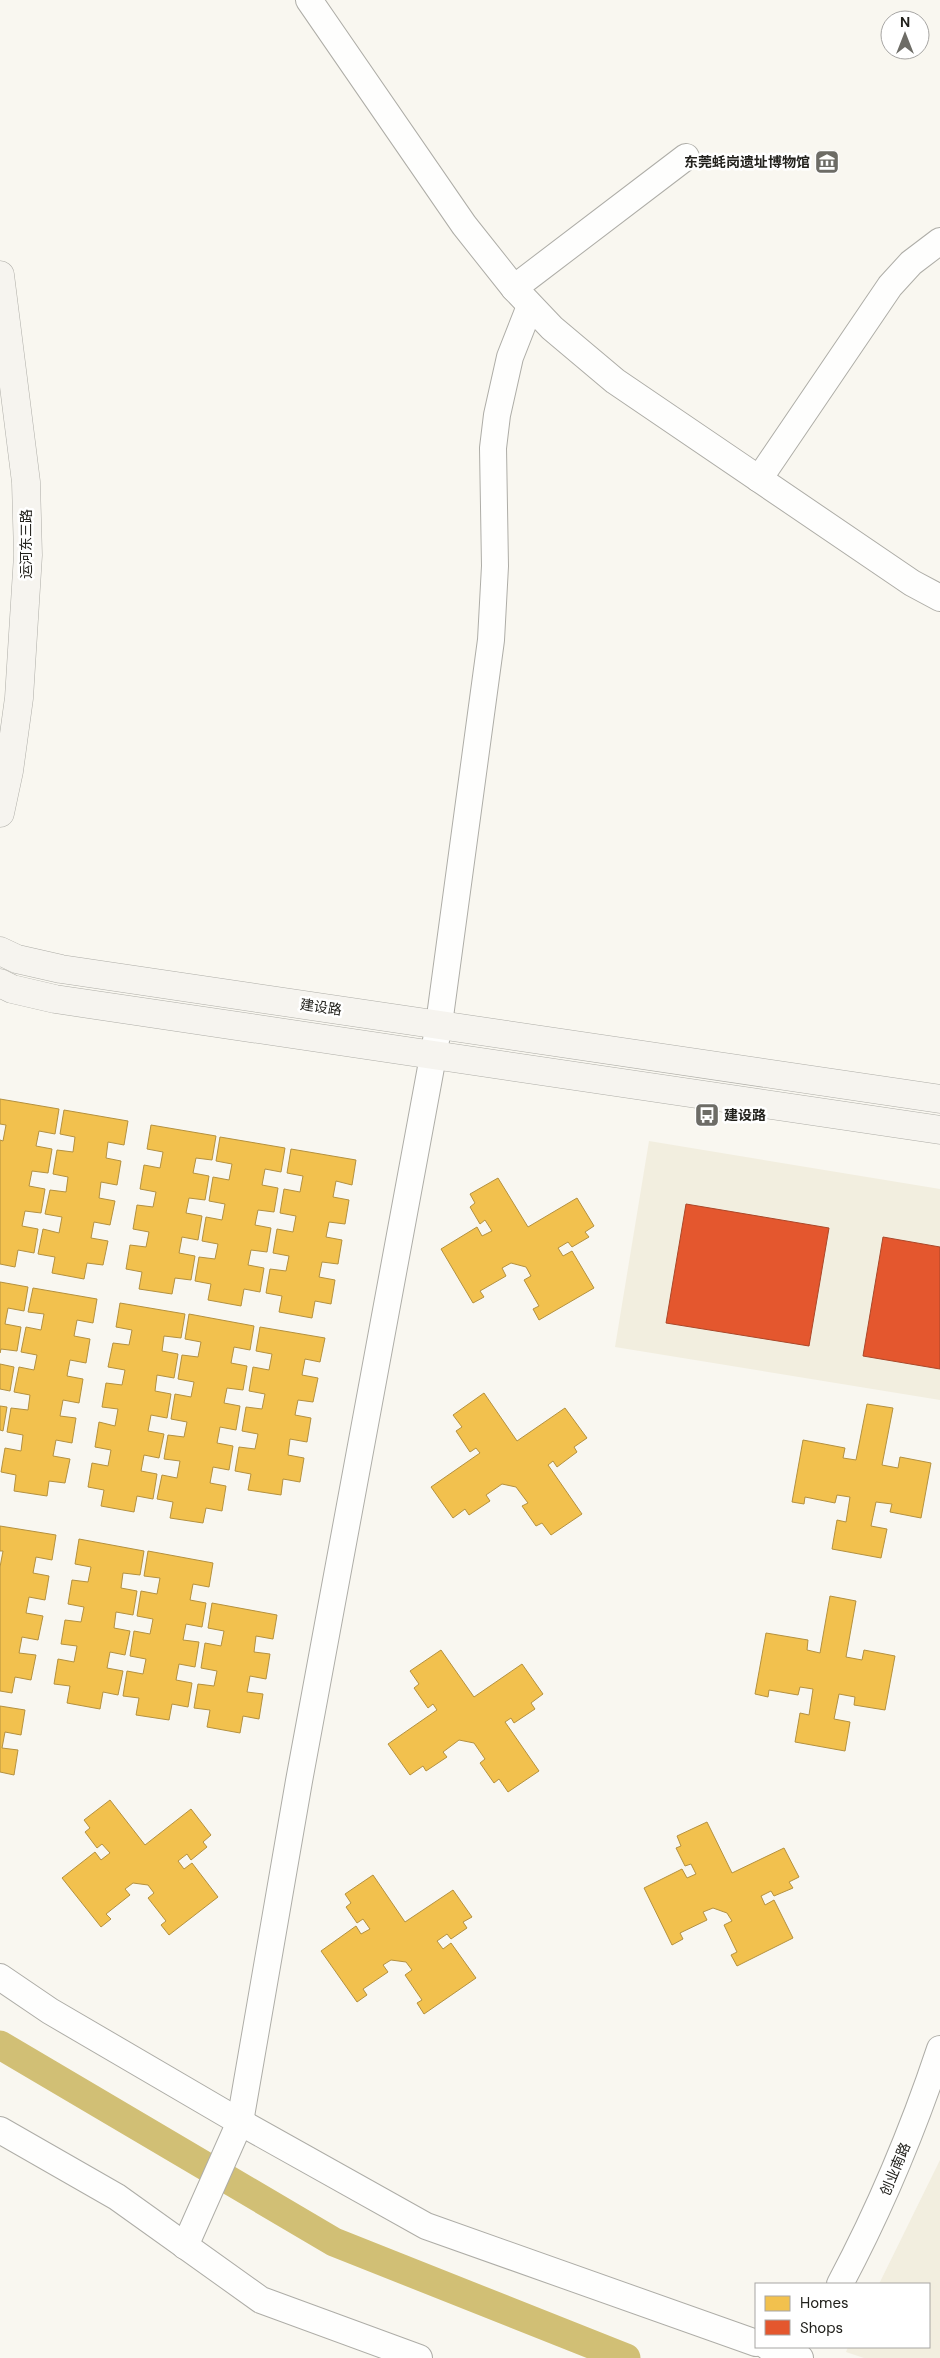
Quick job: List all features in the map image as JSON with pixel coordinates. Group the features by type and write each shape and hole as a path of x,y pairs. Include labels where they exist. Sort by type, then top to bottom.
{"street":[{"path":"309,0 464,225 522,297 582,355 615,381 912,583 940,598"},
{"path":"185,2246 240,2122 301,1771 433,1054 491,640 495,566 493,448 496,416 522,297 686,156"},
{"path":"759,479 890,286 924,251 940,242"},
{"name":"运河东三路","path":"0,276 26,482 28,555 19,698 9,771 0,812"},
{"name":"建设路","path":"0,951 17,959 61,969 940,1099"},
{"path":"0,983 12,989 55,999 940,1130"},
{"path":"0,1977 50,2011 240,2122 426,2226 755,2343"},
{"name":"创业南路","path":"841,2283 867,2234 922,2104 940,2049"},
{"path":"0,2130 117,2197 261,2300 419,2358"},
{"path":"771,2348 801,2358"}],"shaded area":[{"path":"649,1141 940,1189 940,1400 615,1347"},
{"path":"940,2160 940,2358 864,2358 846,2352 848,2348 930,2348 930,2283 879,2283"}],"building: Homes":[{"path":"0,1099 59,1109 55,1134 39,1131 36,1146 52,1149 48,1173 32,1171 29,1186 45,1189 41,1213 25,1211 22,1226 38,1229 34,1253 18,1250 15,1267 0,1264 0,1140 3,1141 6,1125 0,1124"},
{"path":"64,1110 128,1121 124,1145 108,1142 106,1158 121,1161 117,1185 101,1182 99,1198 115,1201 110,1225 94,1222 91,1238 108,1241 103,1265 87,1263 84,1279 52,1273 55,1257 38,1254 43,1229 59,1233 62,1217 45,1214 50,1190 66,1192 68,1177 53,1174 57,1150 73,1152 75,1137 60,1134"},
{"path":"151,1125 216,1136 212,1160 196,1158 193,1173 209,1176 205,1200 189,1198 186,1213 202,1216 198,1240 182,1237 179,1253 195,1256 191,1280 175,1278 172,1294 139,1289 142,1272 126,1269 130,1245 146,1247 149,1232 133,1229 137,1205 153,1207 156,1192 140,1189 144,1165 160,1168 163,1152 147,1149"},
{"path":"220,1137 285,1148 281,1172 265,1169 262,1185 278,1188 274,1212 258,1210 255,1225 271,1228 267,1252 251,1250 248,1265 264,1268 260,1292 244,1289 241,1306 208,1300 211,1284 195,1281 199,1257 215,1259 218,1244 202,1241 206,1217 222,1220 225,1204 209,1201 213,1177 229,1180 232,1164 216,1161"},
{"path":"291,1149 356,1160 352,1185 336,1181 333,1197 349,1200 345,1224 329,1222 326,1237 342,1240 338,1264 322,1262 319,1277 335,1280 331,1304 315,1301 312,1318 279,1312 282,1296 266,1293 270,1269 286,1271 289,1256 273,1253 277,1229 293,1232 296,1216 280,1213 284,1189 300,1192 303,1176 287,1173"},
{"path":"498,1178 528,1227 577,1198 594,1226 585,1232 589,1237 572,1247 568,1242 558,1248 563,1256 572,1251 594,1288 539,1320 533,1309 539,1306 524,1280 531,1276 526,1267 511,1263 502,1268 506,1276 480,1291 484,1297 473,1303 441,1249 477,1227 482,1236 492,1231 485,1220 480,1224 470,1207 475,1203 470,1194"},
{"path":"0,1282 28,1287 24,1311 8,1308 5,1324 21,1327 17,1351 1,1349 0,1353"},
{"path":"33,1288 97,1299 93,1323 77,1320 74,1336 90,1339 86,1363 70,1360 67,1376 83,1379 79,1403 63,1400 60,1416 76,1418 72,1443 56,1440 53,1456 70,1459 65,1483 49,1481 47,1496 14,1491 16,1475 1,1472 5,1448 21,1451 23,1435 7,1432 11,1408 28,1410 30,1395 14,1392 19,1367 34,1370 37,1355 21,1352 26,1327 41,1330 44,1314 28,1312"},
{"path":"120,1303 185,1314 181,1338 164,1336 162,1351 178,1354 174,1378 157,1375 155,1391 171,1394 167,1418 151,1415 148,1431 164,1434 159,1458 144,1455 141,1471 157,1474 153,1499 137,1496 134,1512 101,1506 104,1490 88,1487 92,1463 108,1466 111,1450 95,1447 99,1422 115,1426 118,1409 102,1407 106,1383 122,1385 125,1370 108,1367 113,1343 129,1345 132,1330 116,1327"},
{"path":"189,1314 254,1326 250,1350 234,1347 231,1363 247,1366 243,1390 227,1388 224,1403 240,1406 236,1430 220,1427 217,1443 233,1446 229,1470 213,1467 210,1483 226,1486 222,1511 206,1508 203,1523 170,1518 173,1502 157,1499 162,1475 177,1478 180,1461 164,1459 168,1435 184,1437 187,1422 171,1419 175,1394 191,1397 194,1382 178,1379 182,1355 198,1357 201,1342 185,1339"},
{"path":"260,1327 325,1338 320,1362 305,1359 302,1375 318,1378 313,1402 298,1400 295,1415 311,1418 307,1442 290,1439 288,1455 304,1458 300,1482 283,1479 281,1495 248,1490 251,1474 235,1471 239,1447 255,1449 258,1434 242,1431 246,1407 262,1409 265,1394 249,1391 253,1367 269,1370 272,1354 256,1351"},
{"path":"0,1364 14,1367 10,1391 0,1389"},
{"path":"484,1393 517,1441 565,1408 587,1438 574,1447 577,1452 557,1467 553,1461 548,1465 582,1514 551,1535 542,1523 536,1526 522,1506 528,1503 516,1487 502,1484 486,1495 490,1501 469,1515 465,1509 453,1518 431,1487 480,1453 476,1448 470,1452 456,1431 462,1427 453,1415"},
{"path":"867,1404 893,1408 882,1465 898,1468 900,1457 931,1463 921,1518 890,1512 892,1504 876,1502 871,1526 887,1529 881,1558 832,1549 837,1520 846,1522 850,1497 837,1495 835,1503 805,1497 804,1504 792,1502 803,1440 845,1448 843,1458 856,1460"},
{"path":"0,1406 7,1407 3,1431 0,1430"},
{"path":"0,1526 56,1535 52,1560 36,1557 33,1573 49,1576 45,1600 29,1597 26,1613 43,1616 38,1640 22,1637 19,1653 36,1655 31,1680 15,1677 12,1693 0,1691 0,1567 3,1551 0,1551"},
{"path":"79,1539 144,1551 140,1575 123,1573 121,1588 137,1591 133,1615 116,1612 114,1628 130,1631 125,1655 110,1652 107,1668 123,1671 118,1695 103,1692 100,1709 67,1703 70,1686 54,1684 58,1659 74,1662 77,1646 61,1644 65,1620 81,1622 84,1607 68,1604 72,1580 88,1582 91,1567 75,1564"},
{"path":"148,1551 213,1563 209,1587 193,1584 190,1600 206,1603 202,1627 186,1624 183,1640 199,1642 195,1667 179,1664 176,1680 192,1683 188,1707 172,1704 169,1720 136,1715 139,1698 123,1696 127,1671 143,1674 146,1659 130,1656 134,1631 150,1634 153,1619 137,1616 141,1591 157,1594 160,1578 144,1576"},
{"path":"830,1596 856,1601 846,1657 862,1660 864,1650 895,1656 885,1710 854,1705 855,1697 839,1694 834,1719 850,1722 845,1751 795,1742 800,1713 809,1715 813,1689 800,1687 798,1695 769,1690 768,1697 755,1694 766,1633 808,1640 807,1650 820,1653"},
{"path":"212,1603 277,1615 273,1639 256,1636 254,1652 270,1654 266,1679 250,1676 247,1692 263,1694 259,1719 243,1716 240,1733 207,1727 210,1710 194,1708 198,1684 214,1686 217,1671 201,1668 205,1643 221,1646 224,1631 208,1628"},
{"path":"441,1650 474,1697 522,1664 543,1694 531,1703 535,1709 514,1723 511,1718 505,1722 539,1771 508,1792 499,1779 494,1783 480,1763 485,1759 474,1743 459,1740 443,1752 447,1757 426,1771 423,1766 410,1775 388,1744 437,1710 433,1704 428,1708 414,1688 419,1684 410,1671"},
{"path":"0,1706 25,1710 21,1735 5,1732 2,1748 18,1750 14,1775 0,1772"},
{"path":"110,1800 145,1845 191,1809 211,1835 203,1842 207,1847 191,1860 187,1854 178,1861 184,1869 192,1863 218,1897 169,1935 161,1925 166,1921 148,1898 154,1893 148,1885 133,1883 125,1889 130,1895 106,1914 111,1919 101,1927 62,1878 95,1852 101,1860 110,1853 102,1844 97,1848 85,1832 90,1828 84,1820"},
{"path":"707,1822 732,1873 784,1848 799,1877 789,1882 793,1888 774,1896 771,1891 761,1896 765,1905 774,1900 793,1938 737,1966 731,1955 737,1952 724,1925 732,1921 727,1913 713,1908 703,1912 707,1920 680,1933 683,1939 672,1945 644,1888 682,1869 687,1878 696,1874 691,1864 685,1866 676,1848 681,1846 677,1836"},
{"path":"373,1875 405,1922 453,1890 472,1917 463,1922 467,1928 451,1939 447,1934 437,1941 443,1949 451,1943 476,1978 424,2014 417,2003 422,2000 405,1975 412,1970 406,1962 391,1960 383,1965 388,1972 363,1989 367,1995 357,2002 321,1951 356,1926 361,1934 370,1929 363,1919 357,1923 346,1907 351,1903 345,1894"}],"building: Shops":[{"path":"686,1204 829,1228 809,1346 666,1323"},
{"path":"883,1237 940,1247 940,1369 863,1356"}],"waterway":[{"path":"0,2045 334,2242 626,2358"}],"place":[{"name":"东莞蚝岗遗址博物馆","path":"827,162"},
{"name":"建设路","path":"707,1115"}]}
